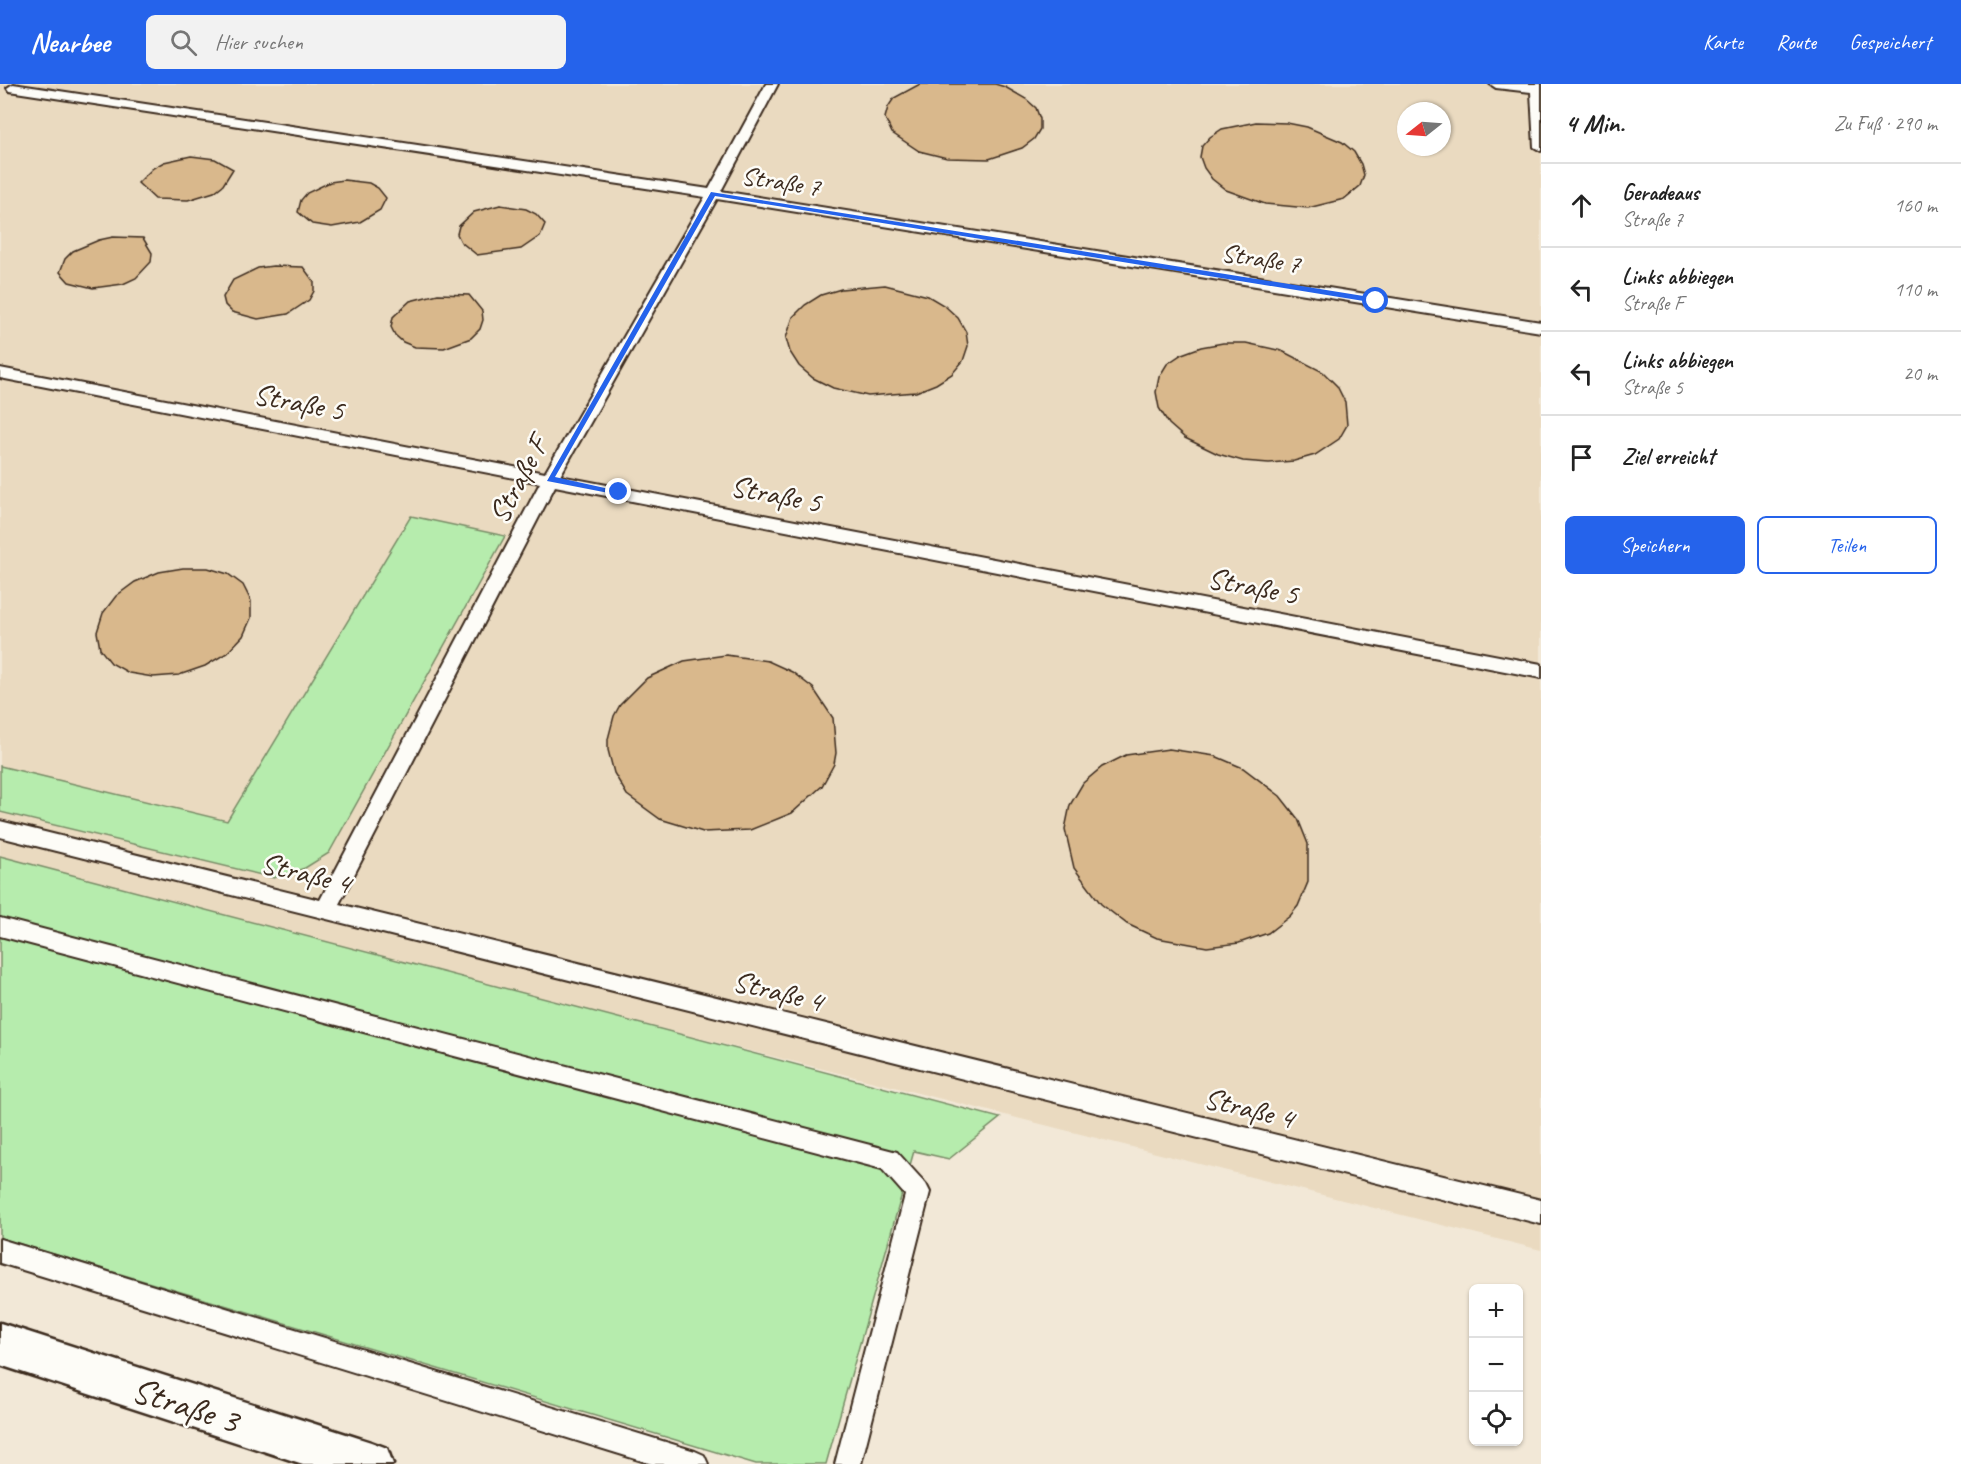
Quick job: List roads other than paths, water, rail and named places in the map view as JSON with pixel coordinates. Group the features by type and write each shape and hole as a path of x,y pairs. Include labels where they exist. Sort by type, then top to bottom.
{"street":[{"name":"Straße 3","path":"0,1344 371,1464"}],"lane":[{"name":"Straße F","path":"326,909 549,479 713,194 772,84"},
{"path":"1496,84 1537,87 1541,147"},
{"name":"Straße 7","path":"15,86 713,194 1541,327"},
{"path":"0,99 15,86"},
{"name":"Straße 5","path":"0,373 1541,671"},
{"name":"Straße 4","path":"0,829 1541,1212"},
{"path":"0,927 889,1160 918,1192 848,1464"},
{"path":"0,1251 695,1464"}]}
